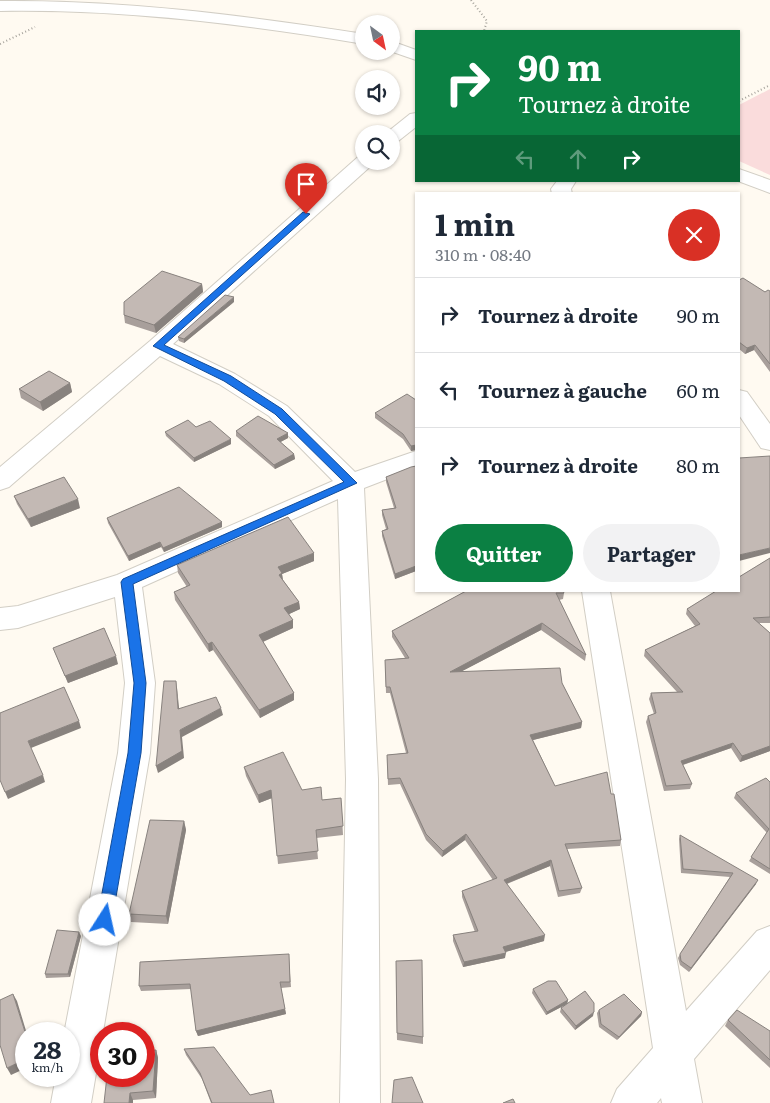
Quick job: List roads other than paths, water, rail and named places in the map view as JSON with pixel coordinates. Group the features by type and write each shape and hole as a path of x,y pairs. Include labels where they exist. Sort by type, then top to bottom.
{"street":[{"path":"0,6 62,2 180,12 355,38"},
{"path":"400,49 415,55"},
{"path":"400,131 415,119"},
{"path":"0,481 158,346 355,170"},
{"path":"740,175 770,187"},
{"path":"158,346 228,378 278,411 351,483 362,779 360,1103"},
{"path":"740,399 770,442"},
{"path":"0,619 18,617 127,582 351,483 415,459"},
{"path":"71,1103 134,753 140,683 127,582"},
{"path":"596,592 682,1103"},
{"path":"631,1103 673,1052 770,943"}]}
